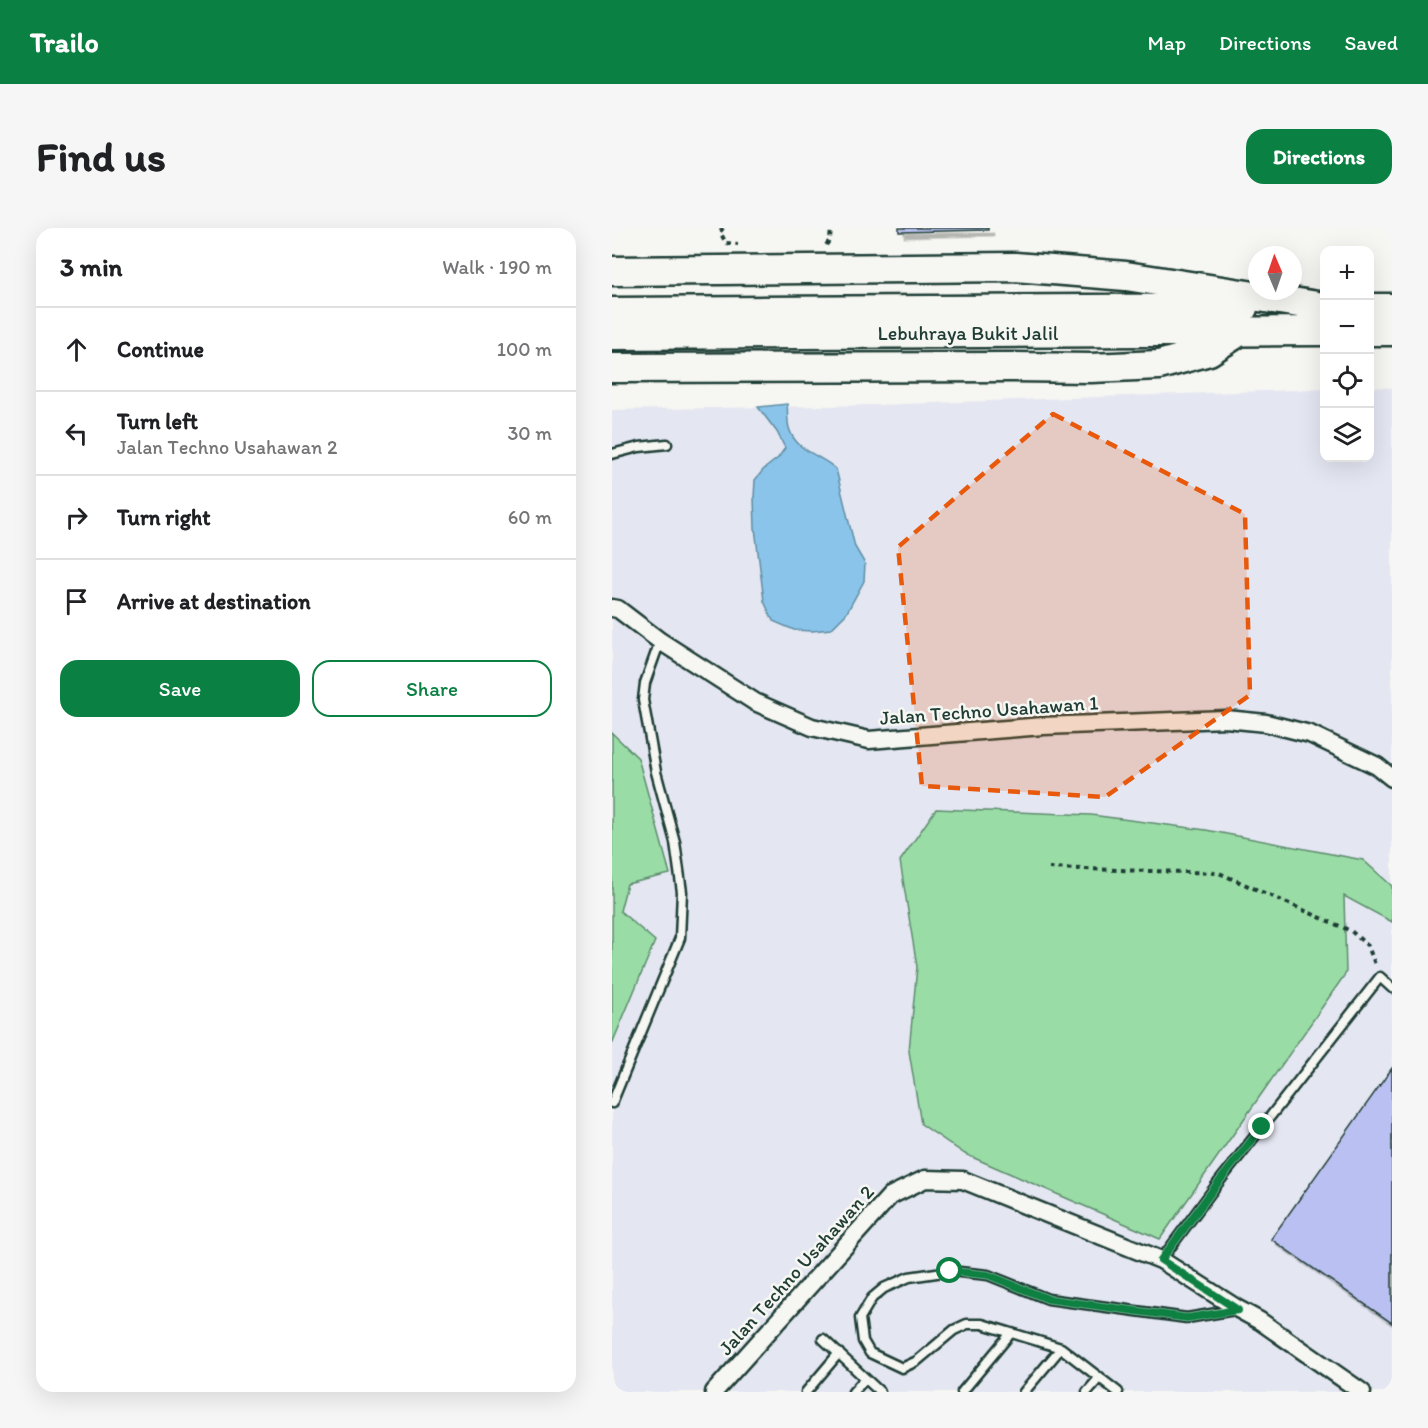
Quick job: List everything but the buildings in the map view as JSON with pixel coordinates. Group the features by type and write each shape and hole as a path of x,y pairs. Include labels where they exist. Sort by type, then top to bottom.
{"highway":[{"path":"612,271 1015,267 1126,276 1320,307"},
{"name":"Lebuhraya Bukit Jalil","path":"612,336 1132,320 1320,308"},
{"path":"1374,308 1392,308"},
{"name":"Lebuhraya Bukit Jalil","path":"612,312 1132,320 1239,332 1320,331"},
{"path":"1374,331 1392,331"},
{"path":"612,368 1091,368 1159,365 1209,351 1239,332"}],"street":[{"name":"Jalan Techno Usahawan 1","path":"612,608 618,609 660,642 755,702 812,727 869,740 1043,726 1226,719 1266,723 1310,734 1377,766 1392,778"},
{"name":"Jalan Techno Usahawan 2","path":"714,1392 890,1196 925,1179 963,1180 1161,1260 1238,1310 1260,1321 1362,1392"}],"lane":[{"path":"612,454 639,447 667,444"},
{"path":"612,1103 680,938 682,892 675,842 656,772 643,700 645,683 660,642"},
{"path":"1161,1260 1218,1183 1380,977 1392,988"},
{"path":"1118,1392 1061,1348 982,1324 967,1324 954,1330 917,1360 902,1368 870,1353 862,1341 860,1318 872,1298 884,1288 909,1277 950,1271 988,1275 1048,1299 1187,1318 1238,1310"},
{"path":"962,1392 1011,1333"},
{"path":"823,1339 880,1392"},
{"path":"1024,1392 1061,1348"},
{"path":"806,1392 839,1353"},
{"path":"1087,1392 1100,1377"},
{"path":"854,1392 865,1379"}],"path":[{"path":"1049,868 1219,873 1351,931 1368,946 1380,977"}],"highlighted area":[{"path":"1053,414 1245,514 1250,695 1105,797 922,786 898,547"}],"shaded area":[{"path":"1374,387 1392,388 1392,1392 612,1392 612,410 876,405 1320,389 1320,462 1374,462"}],"green space":[{"path":"612,733 638,758 670,874 627,884 620,911 655,941 612,1044"},
{"path":"936,809 1091,815 1206,830 1363,860 1392,886 1392,922 1344,896 1346,973 1160,1239 965,1154 921,1124 909,1051 917,967 900,861"}],"water":[{"path":"787,404 792,436 803,448 836,469 855,547 865,564 864,581 846,614 831,629 794,630 773,621 764,601 755,528 755,480 785,448 777,432 758,407"}],"route":[{"path":"950,1271 988,1275 1048,1299 1187,1318 1238,1310 1161,1260 1262,1127"}]}
